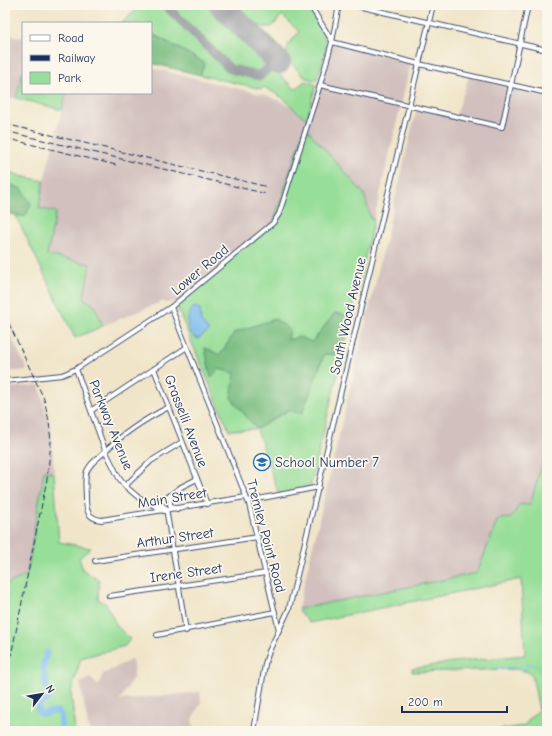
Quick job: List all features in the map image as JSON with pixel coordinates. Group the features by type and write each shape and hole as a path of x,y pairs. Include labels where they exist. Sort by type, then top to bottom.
{"street":[{"path":"310,5 332,42 419,64 547,93"},
{"name":"Lower Road","path":"5,381 62,375 76,369 172,307 265,230 279,214 320,85 332,42 339,5"},
{"path":"353,5 547,50"},
{"name":"South Wood Avenue","path":"279,630 289,610 432,5"},
{"path":"320,85 502,127 528,5"},
{"name":"Tremley Point Road","path":"172,307 247,499 258,538 279,630"},
{"path":"92,410 187,347"},
{"name":"Parkway Avenue","path":"76,369 113,468 125,486 138,497 166,511"},
{"name":"Grasselli Avenue","path":"154,369 207,504"},
{"path":"106,450 125,433 143,420 169,407"},
{"path":"125,486 151,461 182,442"},
{"name":"Main Street","path":"106,450 90,465 86,473 86,509 94,519 101,520 166,511 318,487"},
{"path":"155,506 197,479"},
{"path":"170,495 170,505 177,509"},
{"path":"166,511 186,630"},
{"name":"Arthur Street","path":"95,561 258,538"},
{"name":"Irene Street","path":"109,596 266,573"},
{"path":"157,635 275,612"},
{"path":"254,731 265,664 279,630"}],"shaded area":[{"path":"5,33 22,38 22,74 16,98 5,99"},
{"path":"329,42 411,62 374,219 371,219 364,194 274,221 176,304 171,302 165,303 163,301 103,326 95,306 83,298 47,255 56,212 39,208 44,181 66,94 152,94 152,68 266,95 310,114 328,55"},
{"path":"469,76 547,93 547,447 530,506 511,518 498,519 477,573 298,609 417,107 456,116"},
{"path":"5,323 27,370 5,372"},
{"path":"39,385 51,430 54,473 44,472 27,575 5,585 5,388"},
{"path":"132,659 134,676 120,700 200,692 201,703 192,719 194,731 89,731 80,683 90,678 98,686 103,674"}],"green space":[{"path":"141,5 162,5 228,70 259,77 273,68 295,89 305,81 316,85 307,118 301,115 283,98 264,87 262,89 200,75 205,63 152,34 152,22 123,22"},
{"path":"170,5 206,5 266,64 266,66 257,71 232,65"},
{"path":"235,5 306,5 323,34 325,41 324,56 316,81 304,77 285,57 288,45 299,32 282,15 272,27 263,27 257,24 255,25"},
{"path":"152,34 205,63 200,75 152,63"},
{"path":"22,74 22,94 66,94 62,110 16,98"},
{"path":"305,127 364,194 371,219 374,219 351,316 335,313 312,342 299,337 288,340 235,332 220,355 205,348 211,377 218,369 235,372 257,429 229,430 176,305 274,221"},
{"path":"5,169 20,176 44,181 39,208 56,212 47,255 90,264 84,298 95,306 103,326 75,338 16,216 26,216 22,189 5,183"},
{"path":"5,182 22,189 31,204 26,216 7,214 5,211"},
{"path":"335,313 351,316 342,355 324,354 302,414 288,410 257,429 231,398 235,373 218,369 211,378 205,348 220,355 235,332 275,319 290,330 288,340 299,337 312,342"},
{"path":"324,354 342,355 310,488 279,495 257,429 289,410 318,372"},
{"path":"547,447 547,728 524,731 487,731 524,726 539,710 532,675 528,672 516,669 412,672 412,669 453,662 525,655 521,579 309,623 298,609 477,573 498,519 511,518 520,504 530,505"},
{"path":"44,471 54,473 59,542 91,548 79,558 83,570 99,580 98,599 106,604 117,626 130,639 125,646 81,658 71,692 75,731 5,731 5,585 27,575"}],"water":[{"path":"194,307 200,309 201,321 209,331 198,339 191,333 188,324 189,315"}],"waterway":[{"path":"47,652 43,664 48,699 40,704 38,710 41,714 57,711 61,715 61,731"},
{"path":"495,668 519,667 526,670 527,664 530,663 539,668 543,678 547,679"},
{"path":"543,731 547,722"}],"taxiway":[{"path":"165,5 230,69 260,76 276,60"}],"runway":[{"path":"221,5 279,62"}],"railway":[{"path":"5,124 268,187"},
{"path":"5,131 267,194"},
{"path":"5,138 116,165"},
{"path":"5,315 44,399 49,421 51,443 47,479 11,656 5,675"}],"place":[{"name":"School Number 7","path":"262,462"}]}
